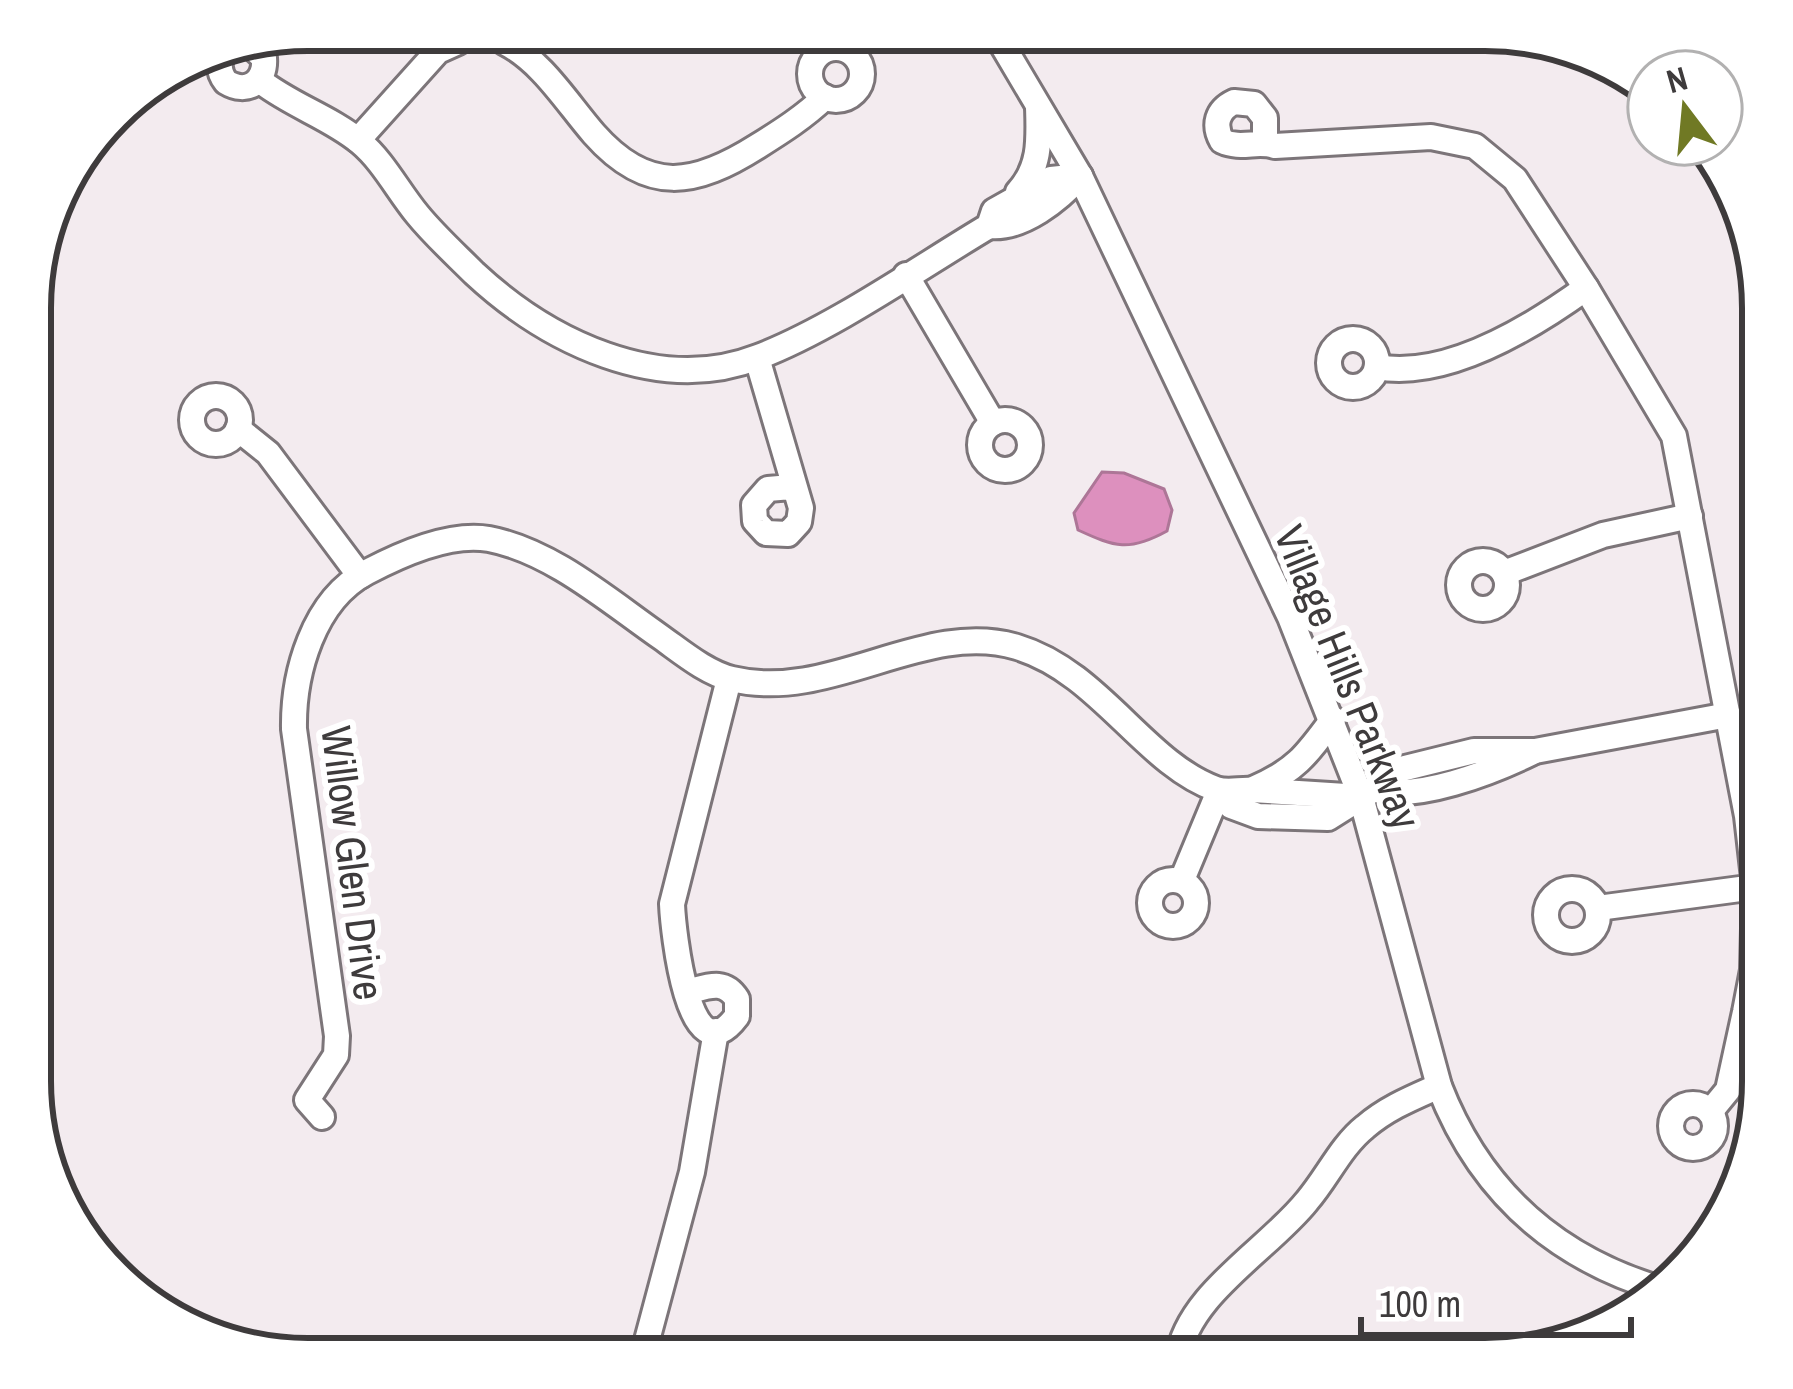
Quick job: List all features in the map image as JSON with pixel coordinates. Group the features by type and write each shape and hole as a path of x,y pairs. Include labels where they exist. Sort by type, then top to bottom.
{"street":[{"path":"358,140 437,52"},
{"path":"517,52 537,67 615,153 649,174 667,178 705,176 728,165 806,116 825,97"},
{"name":"Village Hills Parkway","path":"1006,52 1080,176 1281,596 1367,793 1438,1086 1453,1122 1518,1211 1583,1256 1644,1283"},
{"path":"221,67 222,76 240,88 259,80 264,72 261,56"},
{"path":"259,80 358,140 420,218 477,275 563,336 611,358 664,369 718,367 757,358 989,226 1003,228 1060,199 1080,176"},
{"path":"1006,204 1030,179 1038,155 1037,104"},
{"path":"1265,142 1275,146 1431,136 1475,146 1515,179 1674,436 1741,786"},
{"path":"989,226 994,211 1051,179 1080,176"},
{"path":"906,275 993,423"},
{"path":"1377,367 1424,368 1478,349 1532,326 1586,288"},
{"path":"757,358 795,494"},
{"path":"238,429 268,453 360,576"},
{"path":"1504,573 1603,535 1690,516"},
{"name":"Willow Glen Drive","path":"322,1117 307,1100 336,1055 337,1036 293,700 317,627 344,587 417,550 459,539 485,538 509,545 571,575 694,661 729,679 806,683 962,640 1017,647 1084,683 1187,773 1220,791 1232,806 1258,816 1307,820 1336,815 1393,771 1474,751 1535,751 1728,715"},
{"path":"648,1337 692,1172 706,1025 686,992 673,939 674,891 729,679"},
{"path":"1250,790 1287,774 1306,757 1333,719"},
{"path":"1182,880 1220,791 1367,793"},
{"path":"1598,908 1741,889"},
{"path":"686,992 717,984 732,991 739,1008 733,1023 706,1025"},
{"path":"1710,1112 1728,1090 1741,1030"},
{"path":"1183,1338 1200,1310 1306,1204 1360,1131 1390,1108 1438,1086"}],"shaded area":[{"path":"1102,472 1124,473 1164,489 1172,510 1167,531 1122,545 1078,530 1074,513"}]}
